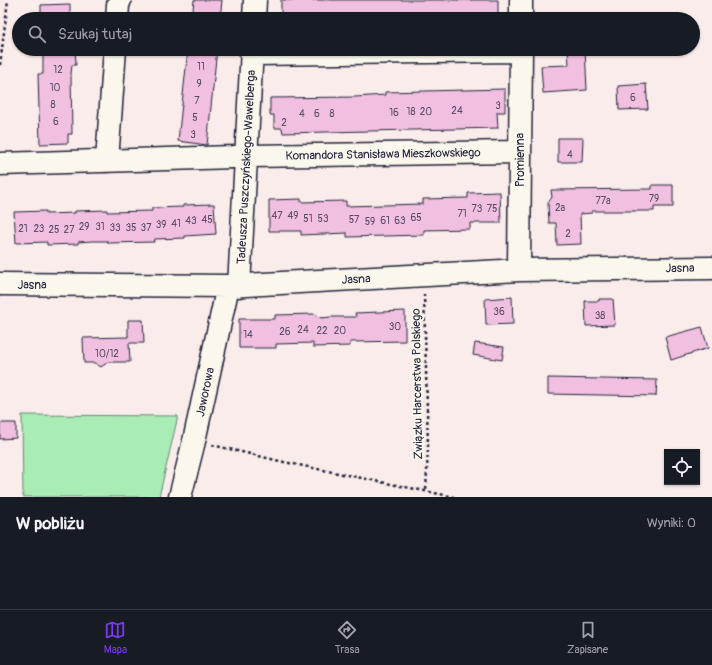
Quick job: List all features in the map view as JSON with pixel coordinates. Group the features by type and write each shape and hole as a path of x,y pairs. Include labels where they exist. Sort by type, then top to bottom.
{"street":[{"path":"118,12 120,0"},
{"path":"254,12 255,0"},
{"path":"521,0 521,12"},
{"path":"107,161 114,56"},
{"name":"Tadeusza Puszczyńskiego-Wawelberga","path":"234,286 246,156 252,56"},
{"name":"Promienna","path":"519,270 521,56"},
{"name":"Komandora Stanisława Mieszkowskiego","path":"0,164 234,158 246,156 520,152"},
{"name":"Jasna","path":"0,284 234,286 519,270 712,268"},
{"name":"Jaworowa","path":"180,497 234,286"}],"path":[{"path":"0,65 8,0"},
{"name":"Związku Harcerstwa Polskiego","path":"424,276 428,447 426,491"},
{"path":"194,441 284,462 454,497"}],"green space":[{"path":"22,415 178,416 159,497 23,497"}],"building":[{"path":"194,0 222,0 221,12 193,12"},
{"path":"281,0 498,0 498,12 281,12"},
{"path":"70,4 70,12 41,12 41,5"},
{"path":"43,56 75,56 76,65 72,65 71,74 72,134 68,134 68,143 40,144 38,74 43,74"},
{"path":"187,56 216,56 207,145 178,141"},
{"path":"568,56 585,56 587,90 543,93 541,66 569,65"},
{"path":"646,84 648,109 619,110 618,86"},
{"path":"505,89 505,112 497,112 498,128 283,133 282,128 274,128 274,115 270,115 270,98 355,97 385,95 385,92"},
{"path":"558,138 583,138 582,162 558,162"},
{"path":"652,185 673,185 673,207 654,207 654,211 592,211 592,213 580,214 581,244 557,245 556,223 549,223 548,203 552,197 551,190 652,189"},
{"path":"500,192 501,223 470,223 470,229 424,230 424,235 347,237 347,233 301,235 301,231 269,231 269,200 301,199 301,202 346,201 346,206 423,204 423,199 468,198 468,193"},
{"path":"214,204 216,234 185,236 185,238 155,239 154,242 108,243 108,241 92,241 78,242 78,244 47,245 47,242 16,243 14,212 46,211 46,214 107,210 107,212 152,211 152,208"},
{"path":"512,297 513,324 486,325 485,299"},
{"path":"599,299 613,299 615,325 586,326 585,301 599,301"},
{"path":"405,311 405,341 350,342 350,346 313,347 313,343 276,344 276,348 239,348 239,319 275,319 275,315 315,314 321,318 356,317 355,313"},
{"path":"128,320 143,320 144,343 129,343 130,362 108,362 101,367 95,363 84,363 83,338 128,337"},
{"path":"702,327 708,348 671,360 665,337"},
{"path":"475,343 504,347 502,360 473,355"},
{"path":"548,378 657,380 656,396 548,394"},
{"path":"0,423 16,423 16,438 0,439"}]}
